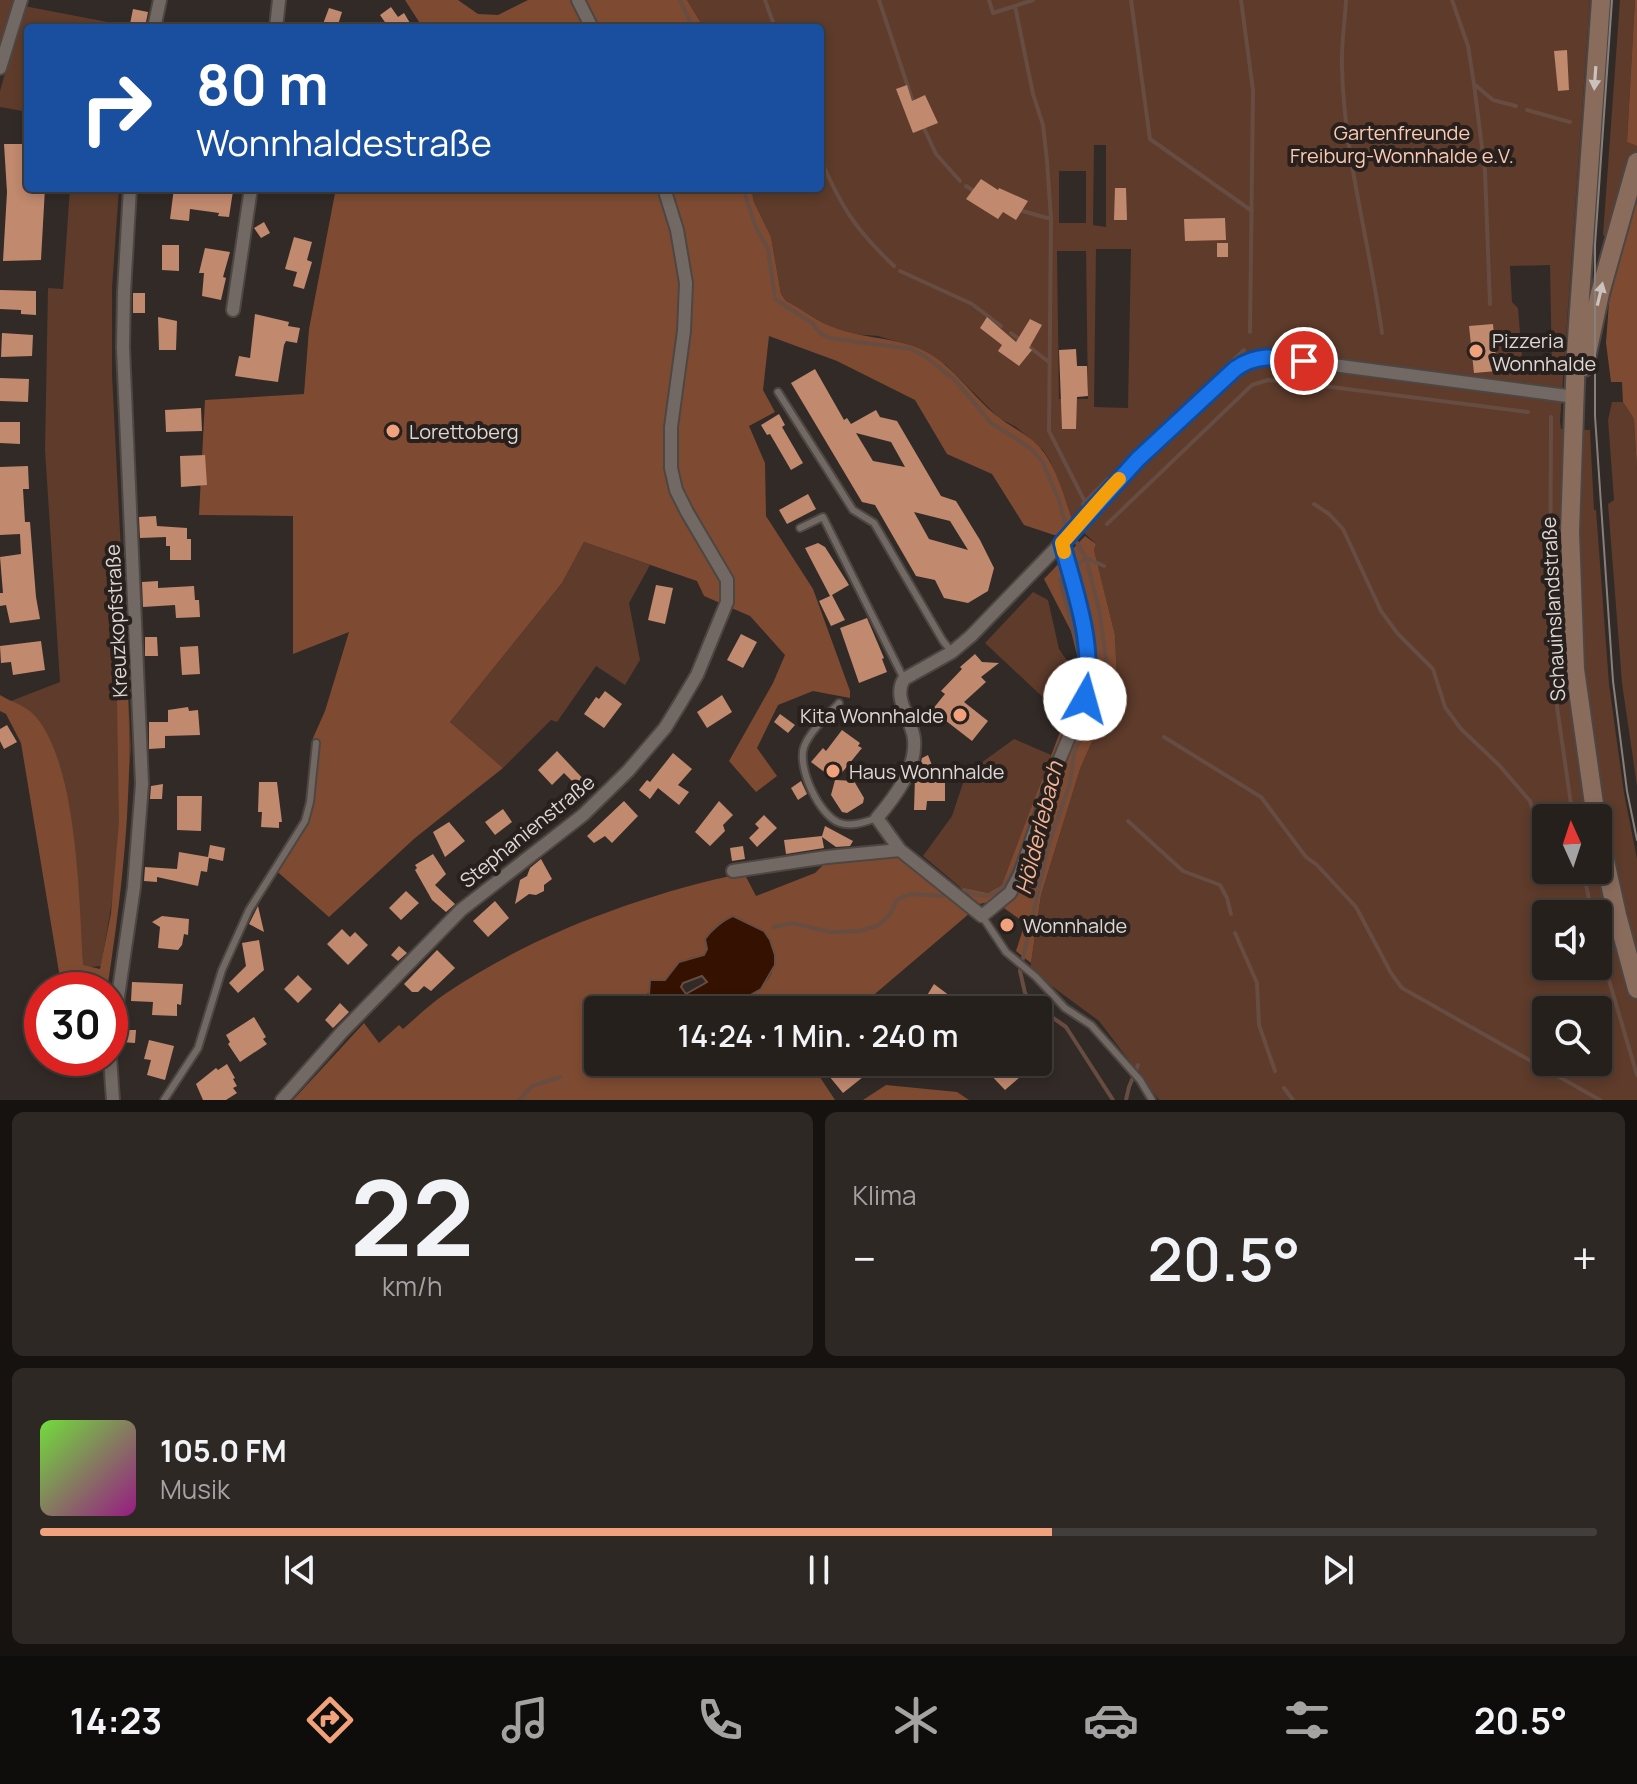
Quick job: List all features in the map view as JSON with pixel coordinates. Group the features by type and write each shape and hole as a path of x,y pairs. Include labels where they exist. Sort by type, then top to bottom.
{"main road":[{"name":"Schauinslandstraße","path":"1594,804 1575,669 1570,532 1583,225 1601,0"},
{"name":"Schauinslandstraße","path":"1575,397 1637,162"},
{"path":"1583,225 1587,237 1595,245 1613,244"},
{"path":"1610,884 1637,989"}],"street":[{"path":"0,68 21,0"},
{"path":"155,24 160,0"},
{"path":"276,24 279,0"},
{"path":"578,0 590,24"},
{"name":"Kreuzkopfstraße","path":"122,972 134,887 142,784 123,348 130,192"},
{"path":"233,310 250,192"},
{"name":"Stephanienstraße","path":"282,1100 342,1032 461,910 583,815 628,771 665,728 697,675 727,602 727,580 676,490 671,468 671,427 684,331 686,283 680,243 665,192"},
{"path":"1063,542 1089,650 1085,699 1058,763 1020,874 1010,893 982,916 900,850 877,818 900,786 913,755 912,728 899,690 904,679 952,652 1063,542 1078,528 1101,498 1154,443 1235,369 1253,359 1280,358 1575,397"},
{"path":"733,871 900,850"},
{"path":"111,1076 113,1100"}],"lane":[{"path":"778,392 853,510 874,523 952,652"},
{"path":"800,528 823,517 904,679"},
{"path":"839,703 804,746 805,772 810,787 832,819 841,824 853,824 877,818"},
{"path":"164,1100 198,1048 222,970 249,910 305,821 316,743"},
{"path":"982,916 997,940 1015,960 1065,1008 1091,1025 1140,1080 1152,1100"}],"green space":[{"path":"0,0 18,0 0,57"},
{"name":"Gartenfreunde Freiburg-Wonnhalde e.V.","path":"687,0 1590,0 1560,421 1561,429 1590,430 1609,684 1624,793 1637,859 1637,1100 1159,1100 1099,1021 1030,970 1041,895 1080,769 1094,737 1110,712 1117,684 1115,635 1094,550 1096,544 1073,522 1043,450 1016,427 999,418 947,366 918,348 878,336 851,334 832,328 786,301 781,294 771,237 752,192 824,192 824,24 702,24","holes":["1094,145 1106,145 1106,227 1093,225","1059,171 1086,171 1086,223 1059,223","1096,249 1131,249 1128,408 1094,407","1057,251 1086,251 1088,399 1059,399","1550,265 1552,373 1523,369 1518,308 1512,302 1510,266"]},
{"path":"1620,0 1635,0 1627,142 1637,146 1637,195 1622,247 1603,235"},
{"path":"24,6 118,24 24,24 24,111 0,107 0,91"},
{"path":"70,192 119,192 112,288 112,375 131,748 125,825 101,966 80,968 11,701 60,682 45,450 48,288 63,289"},
{"path":"1612,402 1623,402 1634,419 1637,470 1637,786 1622,683 1608,504 1614,500 1608,420"},
{"path":"584,542 650,565 629,603 640,660 625,685 596,666 557,722 551,720 503,768 450,722 562,583"},
{"path":"1033,592 1048,600 1059,649 1074,671 1050,704 985,643"},
{"path":"1014,739 1051,755 1002,885 988,893 960,887 923,856 952,816 966,774"}],"shaded area":[{"path":"405,0 458,0 478,14 498,15 528,0 687,0 702,24 420,24"},
{"path":"1637,0 1637,146 1627,142"},
{"path":"335,192 752,192 771,237 781,294 786,301 835,328 908,344 941,362 987,407 1029,437 1045,454 1073,522 1059,535 1024,525 992,474 947,454 915,400 837,361 769,336 763,390 775,412 749,426 765,463 766,516 813,589 850,698 813,691 778,705 757,748 777,776 756,792 729,761 773,683 785,655 750,616 704,596 697,581 584,542 562,583 450,722 503,768 415,838 329,917 272,867 303,821 313,738 325,711 349,632 293,654 293,516 199,515 205,400 304,394 309,329"},
{"path":"1637,195 1637,470 1634,419 1623,402 1622,382 1611,382 1606,343 1609,302"},
{"path":"1085,536 1096,544 1094,550 1115,635 1117,684 1110,712 1094,737 1080,769 1041,895 1031,963 1016,951 1025,923 994,901 979,904 960,887 988,893 1002,885 1074,695 1080,662 1071,631 1044,579"},
{"path":"0,695 32,713 50,739 60,768 74,836 83,965 100,969 111,913 119,822 117,700 128,698 129,772 125,844 109,972 59,972 21,743 6,714 0,711"},
{"path":"890,854 907,857 970,913 872,996 748,996 768,979 772,972 772,956 764,932 723,921 707,935 704,955 690,958 673,969 665,981 653,979 645,996 584,996 584,1076 819,1076 835,1100 293,1100 364,1023 379,1043 399,1025 403,1029 439,998 478,973 551,935 667,892 744,873 756,896 815,873 833,860"},
{"path":"733,916 764,931 770,940 775,965 761,989 749,996 647,996 650,980 665,980 679,962 704,955 707,949 705,939","holes":["702,976 707,982 686,994 681,987 683,983"]},
{"path":"886,1085 957,1092 969,1100 863,1100"}],"building":[{"path":"391,7 398,17 404,13 411,24 386,24 380,15"},
{"path":"329,8 342,12 338,24 323,24"},
{"path":"133,9 148,12 146,24 130,24"},
{"path":"1567,50 1569,90 1558,91 1554,51"},
{"path":"907,85 912,101 925,95 938,123 913,133 896,89"},
{"path":"4,144 24,144 24,192 45,192 41,260 3,261 7,192"},
{"path":"981,179 998,190 1028,201 1016,220 1003,212 998,219 966,199"},
{"path":"1115,188 1126,188 1127,220 1114,220"},
{"path":"173,192 233,192 229,217 190,209 189,221 170,219"},
{"path":"1225,218 1226,240 1185,241 1184,219"},
{"path":"264,222 270,233 261,238 254,228"},
{"path":"294,237 312,242 307,260 312,262 304,289 293,286 297,272 285,269"},
{"path":"1217,243 1228,243 1228,257 1217,257"},
{"path":"162,245 179,245 179,271 162,270"},
{"path":"205,248 230,252 221,300 202,296 204,273 199,273"},
{"path":"0,290 36,291 36,315 21,314 21,310 0,309"},
{"path":"133,293 145,293 145,313 133,313"},
{"path":"255,314 289,322 288,326 300,328 297,343 286,341 284,345 278,382 235,376 239,356 250,358"},
{"path":"158,317 177,321 176,350 159,350"},
{"path":"987,317 1016,342 1030,319 1042,325 1029,348 1032,350 1019,366 998,351 1002,345 980,328"},
{"path":"1493,324 1497,371 1474,373 1469,326"},
{"path":"2,333 33,335 32,356 1,357"},
{"path":"1076,349 1077,366 1087,366 1088,396 1077,397 1076,429 1062,429 1059,350"},
{"path":"815,369 844,420 847,418 851,424 876,410 880,417 897,421 941,496 956,501 980,540 994,568 988,591 968,603 944,598 935,580 916,576 875,505 862,502 791,383","holes":["856,433 891,442 905,467 873,461","914,512 950,521 968,550 929,539"]},
{"path":"0,378 29,379 28,402 0,401"},
{"path":"201,408 202,431 166,432 165,410"},
{"path":"779,414 785,425 782,427 803,463 791,470 770,434 767,435 761,425"},
{"path":"0,422 20,422 20,444 0,443"},
{"path":"205,455 207,485 181,487 180,456"},
{"path":"28,466 29,489 23,489 25,522 30,522 40,619 10,623 6,605 0,606 0,593 3,593 0,557 21,554 20,534 0,535 0,467"},
{"path":"808,494 816,509 787,524 779,510"},
{"path":"156,516 157,526 187,528 187,539 191,539 191,560 170,560 166,537 140,538 139,517"},
{"path":"818,543 825,547 849,585 832,595 845,620 831,626 819,601 830,596 805,548"},
{"path":"158,581 158,588 194,586 200,617 176,618 175,605 143,607 142,582"},
{"path":"656,585 673,588 665,624 648,620"},
{"path":"867,618 887,672 859,683 840,628"},
{"path":"741,634 757,642 743,668 727,660"},
{"path":"145,637 157,637 158,656 145,656"},
{"path":"41,641 45,670 13,675 11,662 1,663 0,646"},
{"path":"198,646 200,674 182,675 180,647"},
{"path":"975,654 982,662 999,663 981,677 986,682 964,702 988,721 972,741 932,710 945,694 941,691"},
{"path":"605,691 622,704 604,728 584,714 596,697 599,699"},
{"path":"722,695 732,712 707,728 697,712"},
{"path":"188,707 189,711 198,710 200,735 165,736 165,748 149,749 149,722 168,722 168,710"},
{"path":"780,714 795,725 788,733 774,722"},
{"path":"7,725 17,742 4,749 0,729"},
{"name":"Haus Wonnhalde","path":"842,730 862,748 836,780 854,781 864,798 863,803 847,813 842,812 831,795 835,780 811,762 823,748 826,751"},
{"path":"557,751 587,783 581,790 564,773 552,785 538,770"},
{"path":"673,753 692,769 678,785 689,792 679,805 658,788 650,799 639,790 647,780 650,782"},
{"path":"928,755 938,781 945,780 945,801 927,801 926,810 914,810 915,777 924,777 920,766 922,758"},
{"path":"801,781 807,794 798,800 791,788"},
{"path":"259,782 277,782 282,822 279,822 279,828 261,827"},
{"path":"163,784 162,799 150,799 151,786"},
{"path":"177,796 202,796 201,831 177,830"},
{"path":"624,801 638,816 612,843 605,836 594,843 587,836"},
{"path":"719,801 733,815 723,825 725,831 710,846 695,832"},
{"path":"503,809 512,822 495,835 485,822"},
{"path":"764,815 777,828 757,847 749,838 759,828 755,824"},
{"path":"449,822 465,841 445,857 433,832"},
{"path":"825,826 853,841 850,846 836,847 822,837 824,848 786,854 784,840 822,836"},
{"path":"210,845 225,848 223,861 209,858 207,872 201,871 198,886 157,877 157,882 144,881 145,867 177,869 179,852 208,857"},
{"path":"743,846 745,859 732,861 730,848"},
{"path":"433,854 446,874 435,885 455,904 446,912 432,900 415,870 415,865"},
{"path":"541,859 552,879 544,885 544,891 529,894 515,904 520,880"},
{"path":"474,867 483,878 473,886 465,875"},
{"path":"406,891 419,903 401,920 389,908"},
{"path":"495,901 509,918 488,937 473,921"},
{"path":"258,906 264,932 249,924"},
{"path":"162,916 189,919 188,935 184,934 178,950 158,948 160,927 152,922"},
{"path":"342,929 350,937 355,932 368,945 348,965 327,944"},
{"path":"259,940 264,970 238,993 229,983 246,966 242,943"},
{"path":"399,946 407,953 398,961 391,955"},
{"path":"437,950 455,968 431,991 424,986 418,992 412,992 404,984"},
{"path":"298,975 312,989 298,1003 284,989"},
{"path":"132,982 183,984 177,1016 152,1015 153,1002 131,1001"},
{"path":"934,984 950,996 927,996"},
{"path":"340,1003 349,1012 333,1028 325,1020"},
{"path":"254,1017 267,1044 240,1062 226,1035"},
{"path":"128,1030 136,1030 135,1043 128,1042"},
{"path":"149,1040 174,1046 165,1080 147,1075 151,1060 144,1059"},
{"path":"227,1064 235,1078 237,1086 233,1088 237,1093 226,1100 203,1100 196,1084 216,1068 218,1070"},
{"path":"829,1076 864,1076 843,1093"},
{"path":"992,1076 1021,1076 1005,1090"}],"waterway":[{"name":"Hölderlebach","path":"680,0 691,24"},
{"path":"765,0 774,24"},
{"path":"879,0 914,105"},
{"path":"989,0 993,13 1015,6 1033,94 1043,125 1051,219 1049,431 1085,502 1083,504"},
{"path":"1015,6 1033,0"},
{"path":"1131,0 1150,139 1252,211"},
{"path":"1241,0 1253,90 1250,332"},
{"path":"1346,0 1342,59 1347,134 1382,333"},
{"path":"1452,0 1468,46 1474,84 1493,100 1516,106"},
{"path":"1474,84 1485,171 1490,304"},
{"path":"1527,110 1570,122"},
{"path":"922,124 936,154 960,181"},
{"path":"824,166 850,216 894,266"},
{"path":"966,186 977,193"},
{"name":"Hölderlebach","path":"744,192 756,228 768,249 775,299 829,338 911,349 955,380 990,422 1030,448 1042,461 1065,523 1086,558 1099,609 1108,673 1107,704 1098,724 1081,738 1074,753 1070,783 1049,844 1020,971 1025,993 1032,1003 1066,1027 1113,1100"},
{"path":"1019,210 1051,219"},
{"path":"900,271 972,304 1001,326"},
{"path":"1011,333 1049,362"},
{"path":"1125,463 1244,350"},
{"path":"1107,524 1252,385 1268,380 1528,412"},
{"path":"1551,417 1550,658 1571,804"},
{"path":"1085,502 1108,479"},
{"path":"1314,504 1343,529 1381,611 1398,634 1433,669 1445,707 1461,729 1499,765 1530,801 1532,808"},
{"name":"Hölderlebach","path":"1078,564 1086,558 1104,566"},
{"path":"1060,579 1082,667 1080,689 1066,728"},
{"path":"1164,737 1261,797 1306,857 1356,907 1402,988 1600,1100"},
{"path":"964,890 986,896 1006,883 1026,840 1045,781"},
{"path":"1128,821 1183,871 1220,885 1231,914"},
{"path":"1586,884 1589,900"},
{"path":"774,927 792,923 830,932 860,931 879,925 889,916 897,900 905,896 942,896"},
{"path":"1235,933 1257,983 1259,1025 1275,1071"},
{"path":"1609,980 1637,1075"},
{"path":"1126,1100 1138,1065"},
{"path":"519,1100 532,1086 560,1077"},
{"path":"1284,1088 1293,1100"}],"tram line":[{"path":"1612,0 1595,245 1595,416 1613,681 1627,791 1637,840"}],"slow traffic":[{"path":"1064,552 1064,540 1119,479"}],"place":[{"name":"Pizzeria Wonnhalde","path":"1476,351"},
{"name":"Lorettoberg","path":"393,431"},
{"name":"Kita Wonnhalde","path":"960,715"},
{"name":"Haus Wonnhalde","path":"833,771"},
{"name":"Wonnhalde","path":"1007,925"}],"route":[{"path":"1085,699 1090,658 1062,543 1138,459 1235,369 1253,359 1267,357 1304,361"}]}
